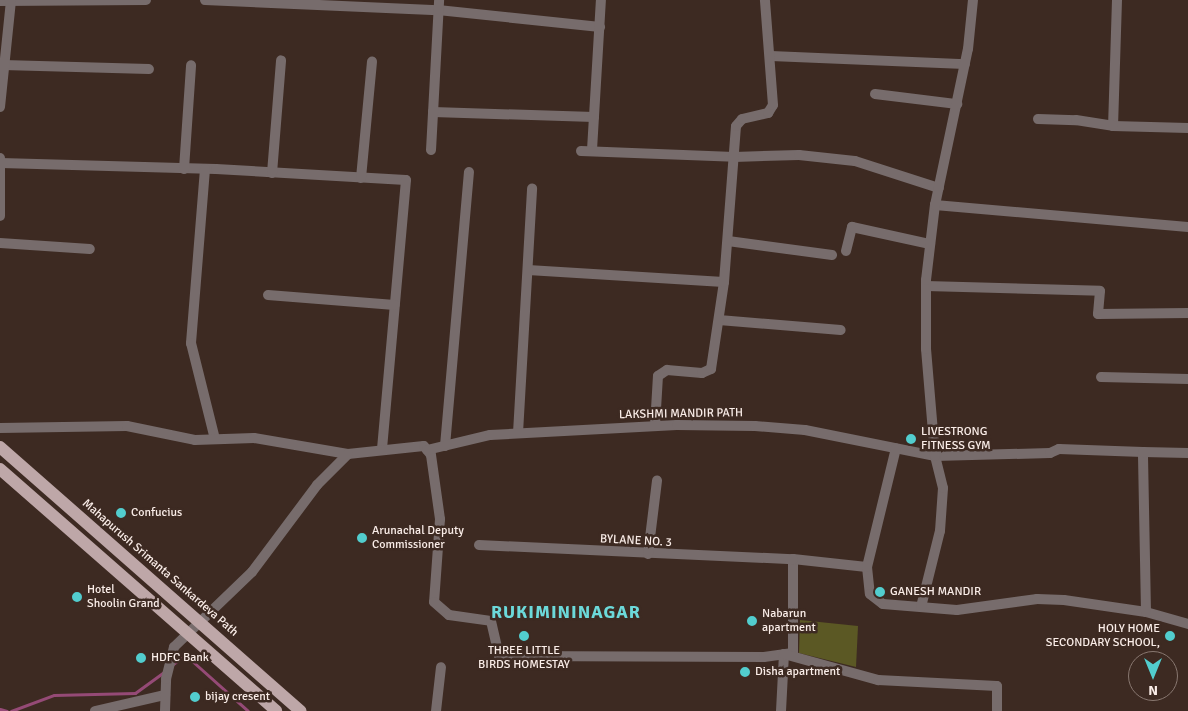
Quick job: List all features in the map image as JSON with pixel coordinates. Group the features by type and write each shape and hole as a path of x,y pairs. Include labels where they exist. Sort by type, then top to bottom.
{"main road":[{"name":"Mahapurush Srimanta Sankardeva Path","path":"0,446 301,711"},
{"path":"0,469 276,711"}],"street":[{"path":"0,1 146,0"},
{"path":"205,0 438,5 600,27"},
{"path":"592,150 601,0"},
{"path":"655,426 658,376 667,370 702,373 711,369 724,282 736,126 742,119 768,113 773,105 771,56 765,0"},
{"path":"921,607 940,531 943,488 935,456 926,349 926,286 935,205 965,64 973,0"},
{"path":"1113,126 1117,0"},
{"path":"0,107 11,1"},
{"path":"431,150 438,5"},
{"path":"771,56 965,64"},
{"path":"272,173 281,60"},
{"path":"361,178 372,62"},
{"path":"4,65 150,68"},
{"path":"184,169 191,65"},
{"path":"875,94 957,104"},
{"path":"433,112 594,117"},
{"path":"1038,119 1076,120 1113,126 1188,128"},
{"path":"581,151 734,157 799,155 855,161 939,188"},
{"path":"0,157 0,216"},
{"path":"0,163 205,169 406,180 382,450 348,454 254,438 195,440 127,426 0,428"},
{"path":"205,169 191,343 215,440"},
{"path":"445,446 469,172"},
{"path":"518,433 532,188"},
{"path":"935,205 1188,227"},
{"path":"846,251 852,227 930,244"},
{"path":"728,241 832,255"},
{"path":"0,243 90,249"},
{"path":"528,270 724,282"},
{"path":"926,286 1100,291 1098,314 1188,313"},
{"path":"268,294 395,305"},
{"path":"719,320 841,330"},
{"path":"1101,377 1188,379"},
{"name":"LAKSHMI MANDIR PATH","path":"382,450 424,446 427,450 490,435 518,433 655,426 755,426 805,430 935,456 1050,452 1059,449 1188,453"},
{"path":"896,448 867,568 870,594 883,604 957,610 1037,599 1146,612 1188,624"},
{"path":"427,450 431,455 440,519 434,602 448,615 491,621 499,656 764,657 793,653 793,559"},
{"path":"1143,452 1146,612"},
{"path":"164,711 166,678 174,647 252,572 317,485 348,454"},
{"path":"648,554 657,481"},
{"name":"BYLANE NO. 3","path":"479,546 793,559 867,568"},
{"path":"781,711 784,654"},
{"path":"784,654 878,680 997,686 996,711"},
{"path":"436,711 441,667"},
{"path":"95,711 120,708 165,695"}],"shaded area":[{"path":"800,620 858,626 856,667 799,653"}],"waterway":[{"path":"173,664 181,658 191,660 248,711"},
{"path":"11,711 54,695 135,693 165,671"},
{"path":"0,709 7,711"}],"place":[{"name":"LIVESTRONG FITNESS GYM","path":"911,439"},
{"name":"Confucius","path":"121,513"},
{"name":"Arunachal Deputy Commissioner","path":"362,538"},
{"name":"GANESH MANDIR","path":"880,592"},
{"name":"Hotel Shoolin Grand","path":"77,597"},
{"name":"Nabarun apartment","path":"752,621"},
{"name":"THREE LITTLE BIRDS HOMESTAY","path":"524,636"},
{"name":"HOLY HOME SECONDARY SCHOOL,","path":"1170,636"},
{"name":"HDFC Bank","path":"141,658"},
{"name":"Disha apartment","path":"745,672"},
{"name":"bijay cresent","path":"195,697"}],"district":[{"name":"RUKIMININAGAR","path":"566,612"}]}
